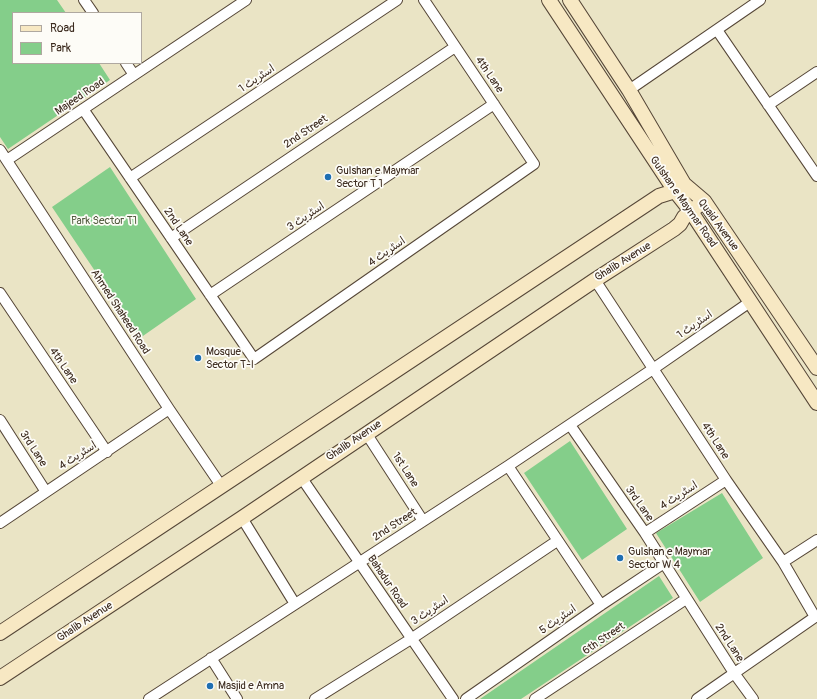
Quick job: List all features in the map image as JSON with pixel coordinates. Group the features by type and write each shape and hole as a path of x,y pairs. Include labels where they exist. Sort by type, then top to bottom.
{"street":[{"path":"84,0 91,12"},
{"name":"Majeed Road","path":"7,160 246,0"},
{"name":"اسٹریٹ 1","path":"130,178 397,0"},
{"name":"4th Lane","path":"424,0 534,164"},
{"name":"Gulshan e Maymar Road","path":"548,0 680,187 690,210 817,403"},
{"name":"Quaid Avenue","path":"570,0 629,90 680,187 704,201 817,368"},
{"path":"629,90 760,0"},
{"path":"717,30 817,176"},
{"name":"2nd Street","path":"171,238 455,47"},
{"path":"127,64 134,75"},
{"path":"768,105 817,72"},
{"name":"اسٹریٹ 3","path":"210,295 494,104"},
{"name":"2nd Lane","path":"83,109 254,359"},
{"name":"Ahmed Shaheed Road","path":"0,150 169,409 222,487"},
{"name":"اسٹریٹ 4","path":"254,359 534,164"},
{"path":"0,633 659,196 680,187"},
{"name":"Ghalib Avenue","path":"0,678 302,478 366,433 595,280 674,229 680,224 690,210 704,201"},
{"name":"4th Lane","path":"595,280 726,480 783,562 816,617"},
{"name":"4th Lane","path":"0,293 107,452"},
{"name":"اسٹریٹ 1","path":"653,369 750,302"},
{"name":"2nd Street","path":"149,699 360,563 653,369"},
{"name":"اسٹریٹ 4","path":"0,523 169,409"},
{"name":"3rd Lane","path":"0,420 46,492"},
{"name":"3rd Lane","path":"570,424 645,533 686,599"},
{"name":"1st Lane","path":"366,433 423,521"},
{"path":"508,466 600,605"},
{"name":"Bahadur Road","path":"302,478 453,699"},
{"name":"اسٹریٹ 4","path":"645,533 726,480"},
{"path":"242,518 295,604"},
{"path":"783,562 817,540"},
{"name":"اسٹریٹ 3","path":"315,699 411,639 557,541"},
{"name":"اسٹریٹ 5","path":"466,699 600,605 664,563"},
{"name":"2nd Lane","path":"686,599 734,673 753,699"},
{"name":"6th Street","path":"535,699 686,599"},
{"path":"697,699 816,617"},
{"path":"211,658 237,699"}],"green space":[{"path":"0,0 57,0 65,12 12,12 12,64 100,64 110,80 8,149 0,137"},
{"name":"Park Sector T1","path":"110,167 196,299 140,338 52,207"},
{"path":"570,441 627,529 582,560 524,473"},
{"path":"722,493 763,558 700,602 656,533"},
{"path":"659,576 673,598 521,699 480,699"}],"place":[{"name":"Gulshan e Maymar Sector T 1","path":"328,177"},
{"name":"Mosque Sector T-I","path":"198,358"},
{"name":"Gulshan e Maymar Sector W 4","path":"620,558"},
{"name":"Masjid e Amna","path":"210,686"}]}
